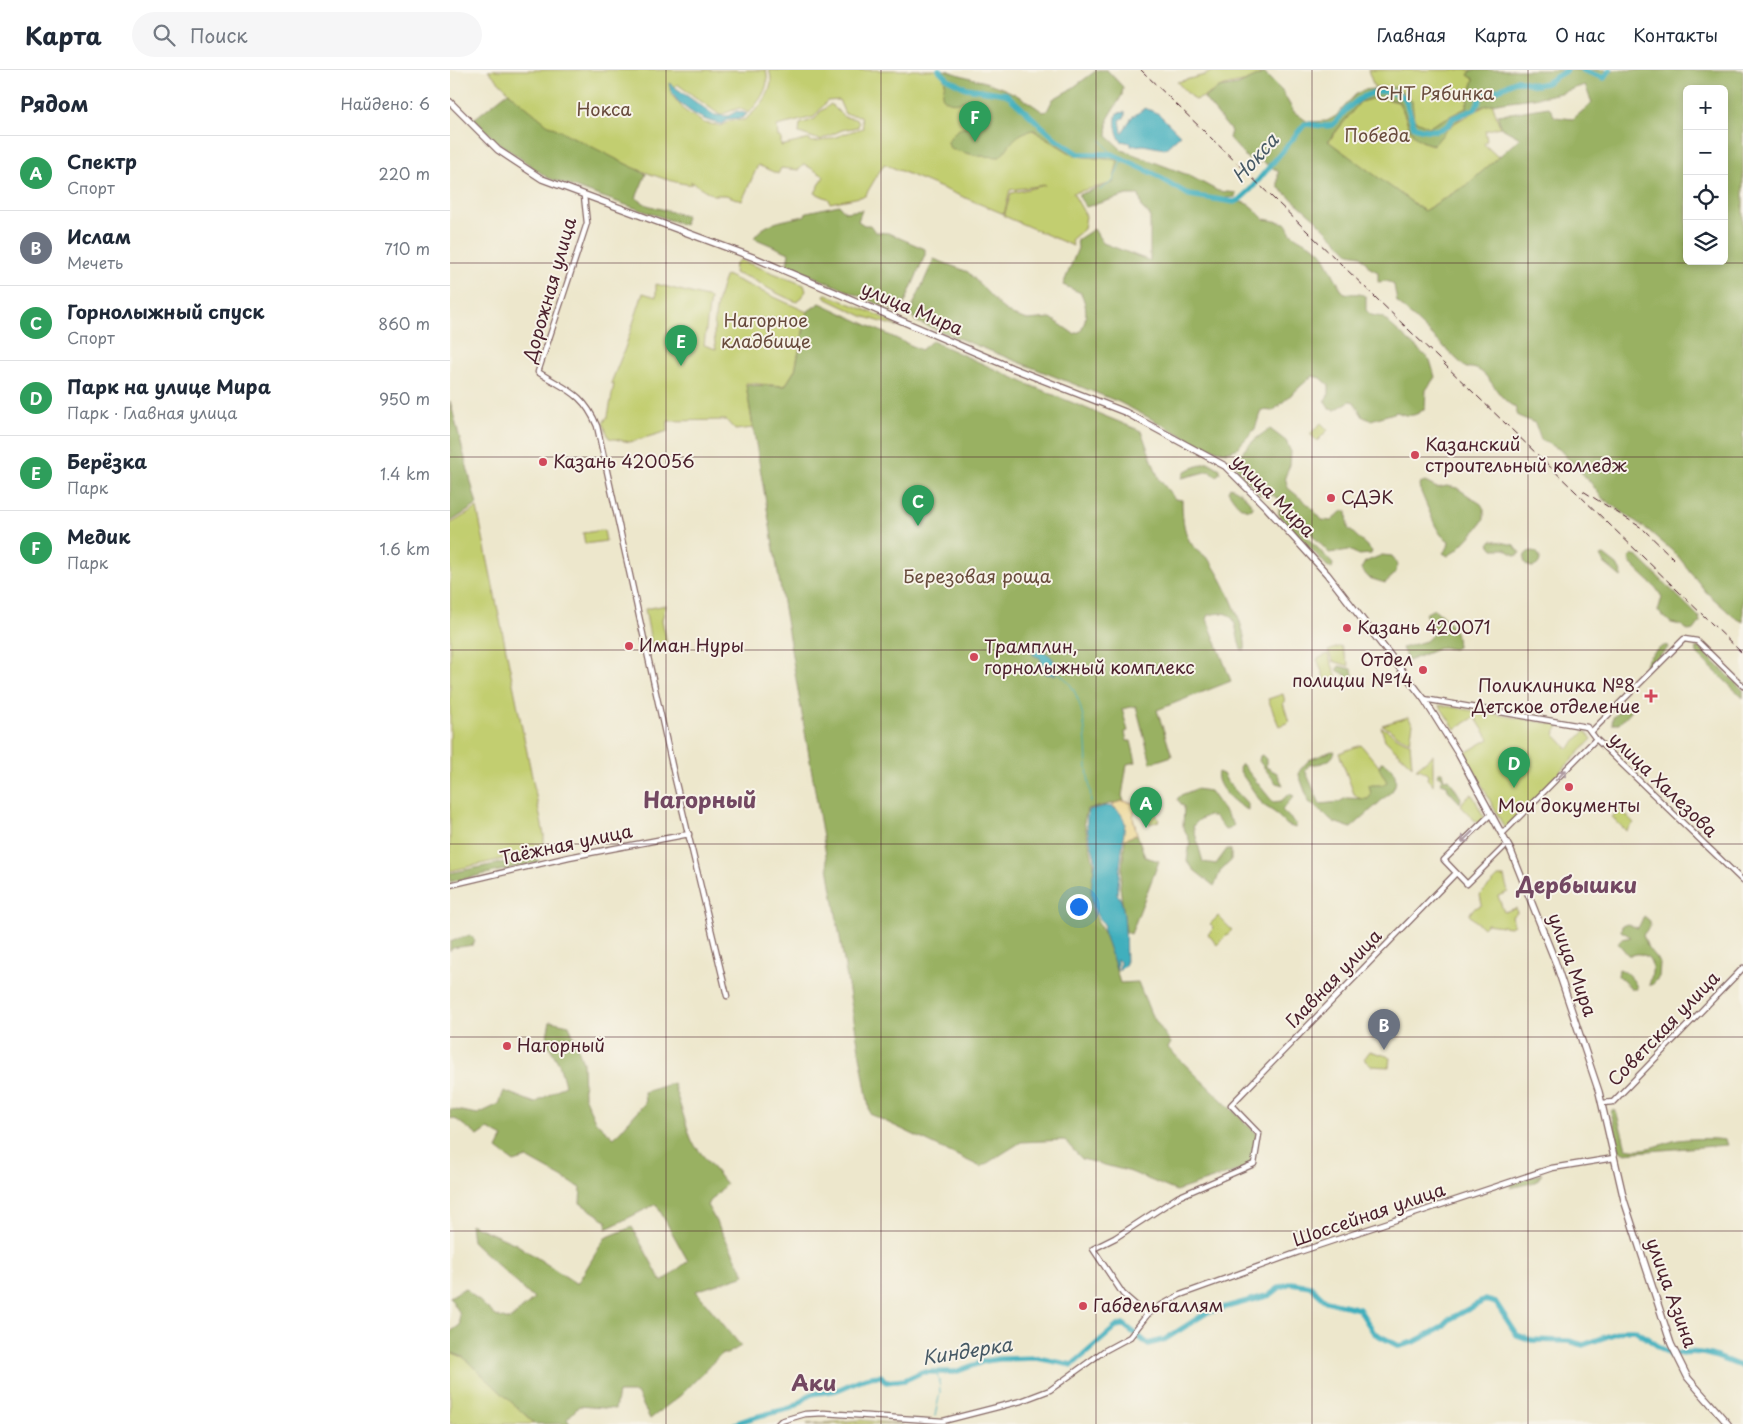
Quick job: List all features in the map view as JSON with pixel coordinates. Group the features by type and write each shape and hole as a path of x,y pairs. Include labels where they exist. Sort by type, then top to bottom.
{"main road":[{"name":"улица Мира","path":"450,102 477,131 514,162 542,179 755,258 1012,368 1125,412 1225,466 1327,574 1424,699 1459,755 1507,844 1555,961 1603,1103 1614,1158"},
{"name":"улица Азина","path":"1614,1158 1634,1232 1671,1344 1683,1370 1701,1395 1728,1424"}],"street":[{"name":"Дорожная улица","path":"584,196 587,223 538,372 563,384 577,395 590,412 597,426 688,834"},
{"path":"1591,732 1686,638 1697,642 1743,686"},
{"name":"улица Халезова","path":"1424,699 1587,727 1596,739 1743,881"},
{"path":"1502,834 1596,739"},
{"path":"1491,814 1444,860 1467,884 1507,844"},
{"name":"Таёжная улица","path":"450,885 570,857 688,834"},
{"path":"688,834 727,996"},
{"name":"Главная улица","path":"1147,1316 1123,1294 1093,1249 1115,1238 1124,1230 1178,1197 1250,1168 1254,1164 1259,1134 1231,1105 1456,873"},
{"name":"Советская улица","path":"1603,1103 1613,1102 1743,968"},
{"name":"Шоссейная улица","path":"778,1424 781,1421 811,1413 854,1414 944,1421 964,1418 1045,1393 1104,1351 1130,1337 1147,1316 1158,1307 1180,1295 1423,1210 1552,1168 1614,1158"}],"green space":[{"path":"488,70 766,70 766,88 749,113 739,108 720,115 677,84 671,94 685,111 704,123 722,126 729,121 744,120 761,105 771,85 769,70 937,70 961,94 1005,103 1034,131 1075,156 1118,160 1113,183 1073,193 1086,216 1084,229 1071,240 1073,246 1004,216 1011,193 1045,185 1010,190 1004,214 884,164 865,196 830,203 829,199 815,193 824,176 804,164 799,170 781,168 778,174 758,165 742,201 726,195 713,195 690,181 693,184 666,179 646,172 603,155 567,137 538,118 520,103","holes":["839,100 845,114 861,116 863,128 824,140 811,142 810,139 781,146 781,137 778,137 777,126 814,117 827,101"]},
{"path":"942,70 1003,89 1022,98 1043,112 1047,111 1053,99 1071,89 1097,70 1107,70 1123,87 1122,95 1108,119 1107,136 1122,150 1188,175 1218,191 1236,193 1235,197 1226,198 1227,202 1243,202 1253,208 1264,219 1285,223 1291,233 1318,249 1343,292 1360,294 1366,297 1366,310 1371,315 1382,317 1430,360 1435,377 1426,390 1425,408 1415,415 1405,415 1397,412 1371,420 1363,417 1354,402 1350,401 1335,410 1329,409 1325,400 1329,394 1329,385 1321,378 1312,376 1273,411 1261,410 1255,429 1236,449 1226,452 1201,445 1119,402 915,321 910,312 934,259 968,272 1001,307 1012,315 1028,320 1051,318 1074,334 1081,331 1083,326 1086,316 1085,302 1081,293 1063,285 1078,248 1077,240 1094,229 1103,243 1150,261 1150,215 1142,208 1139,195 1127,195 1086,207 1078,195 1113,183 1118,160 1075,156 1034,130 1027,131 1018,136 1000,157 978,156 950,149 948,142 953,134 981,120 986,103 973,100 952,103 945,100 942,96 945,83"},
{"path":"1215,70 1258,70 1260,74 1244,82 1224,86 1204,97 1194,100 1177,82 1205,75"},
{"name":"СНТ Рябинка","path":"1368,70 1472,70 1468,75 1474,79 1466,108 1429,127 1414,120 1411,103 1404,93 1392,88 1374,87"},
{"path":"1472,70 1743,70 1743,622 1734,617 1706,592 1677,555 1648,530 1602,498 1591,483 1559,449 1541,440 1535,423 1518,416 1515,407 1501,396 1481,371 1474,368 1466,368 1397,302 1394,285 1387,281 1378,282 1378,272 1370,268 1360,255 1349,253 1314,218 1278,187 1278,171 1261,161 1255,167 1229,138 1231,131 1204,98 1219,88 1238,85 1264,73 1282,91 1294,112 1308,122 1327,121 1336,116 1355,95 1363,90 1395,87 1412,101 1414,120 1429,127 1466,108 1474,79 1468,75","holes":["1585,85 1592,103 1573,119 1555,117 1549,107 1498,115 1500,127 1520,138 1468,184 1424,211 1328,141 1360,102 1378,97 1398,101 1413,134 1424,142 1434,145 1461,118 1486,105 1555,94"]},
{"path":"508,92 547,124 646,174 636,198 647,205 686,216 684,225 548,178 496,141 474,119"},
{"name":"Победа","path":"1377,97 1398,102 1413,134 1424,142 1434,145 1449,126 1492,102 1500,127 1485,131 1487,140 1484,144 1499,158 1468,184 1424,211 1328,142 1360,102"},
{"path":"831,104 844,117 857,119 859,122 858,127 842,130 820,140 799,133 800,124 815,119 820,112"},
{"path":"839,205 845,212 862,210 858,221 864,225 870,225 875,232 888,233 925,249 925,255 902,310 897,312 787,265 789,253 754,238 763,228 769,225 804,216 807,212"},
{"path":"740,260 804,285 806,291 797,302 786,298 752,279 734,273 735,264"},
{"name":"Нагорное кладбище","path":"726,275 807,312 795,370 785,386 746,383 753,428 735,430 726,420 668,421 668,431 630,442 609,438 603,423 608,416 614,384 611,383 643,293 656,297 656,284 710,298 704,345 716,349 714,331 716,312"},
{"path":"826,294 880,316 898,327 862,316 825,298 824,295"},
{"name":"Березовая роща","path":"820,303 921,350 932,341 1032,386 1141,431 1159,479 1175,499 1182,500 1183,522 1190,542 1210,561 1221,579 1238,617 1245,641 1245,650 1241,649 1236,626 1231,616 1219,613 1209,615 1207,619 1231,681 1157,710 1172,756 1151,763 1136,706 1122,709 1128,731 1125,732 1127,741 1131,741 1136,762 1127,764 1122,796 1124,801 1087,809 1084,822 1094,863 1091,907 1108,943 1120,983 1138,982 1151,1014 1171,1043 1168,1048 1257,1134 1252,1166 1176,1191 1131,1172 1082,1159 1064,1140 1021,1142 981,1167 870,1114 746,385 785,386 795,370 808,311"},
{"path":"450,401 477,505 450,522"},
{"path":"1321,423 1328,430 1317,441 1310,434"},
{"path":"1270,429 1286,441 1291,452 1290,465 1285,477 1288,488 1310,506 1322,520 1331,521 1342,511 1347,511 1348,528 1372,551 1371,554 1359,555 1349,550 1329,553 1278,498 1272,495 1259,494 1237,469 1242,452 1253,441"},
{"path":"1208,462 1220,469 1220,473 1216,476 1209,471 1182,478 1185,471"},
{"path":"1425,482 1437,488 1447,486 1457,488 1481,504 1484,509 1484,519 1477,529 1458,549 1448,556 1443,553 1448,547 1449,541 1441,535 1435,525 1421,492 1420,484"},
{"path":"1230,487 1237,490 1249,501 1253,507 1252,509 1244,509 1238,504 1228,491"},
{"path":"477,508 544,835 544,844 538,851 450,871 450,524"},
{"path":"1279,508 1333,564 1332,568 1328,567 1279,515"},
{"path":"604,530 606,541 585,544 583,533"},
{"path":"1492,540 1514,545 1520,553 1516,556 1505,549 1493,549 1489,544"},
{"path":"1529,551 1535,551 1540,556 1538,565 1529,567 1524,562 1524,556"},
{"path":"1632,554 1638,557 1699,617 1700,622 1694,630 1689,631 1681,625 1671,623 1658,611 1662,597 1656,588 1631,564 1629,558"},
{"path":"1382,555 1392,556 1398,564 1395,574 1385,583 1369,578 1361,569 1365,562"},
{"path":"1604,555 1617,565 1622,574 1621,577 1604,563 1600,556"},
{"path":"666,605 662,620 667,643 652,647 645,609"},
{"path":"1434,609 1443,616 1454,631 1457,636 1457,647 1453,649 1442,647 1408,661 1402,648 1426,641 1433,634 1431,624 1425,614"},
{"path":"1667,645 1668,648 1652,663 1645,665 1654,653"},
{"path":"1341,646 1349,666 1333,661 1328,651"},
{"path":"1696,647 1700,648 1743,690 1743,698 1697,654"},
{"path":"1328,654 1337,678 1326,682 1317,659"},
{"path":"1339,666 1352,669 1354,681 1352,685 1347,683 1346,675 1337,670"},
{"path":"1283,694 1285,702 1283,703 1289,722 1279,726 1268,699"},
{"path":"1629,703 1632,706 1631,711 1619,724 1612,724 1613,717"},
{"path":"1439,705 1560,725 1554,734 1568,749 1585,731 1592,739 1505,829 1465,753 1489,739 1475,717 1455,729"},
{"path":"1408,717 1413,724 1410,741 1382,725"},
{"path":"1381,727 1410,743 1412,766 1385,740"},
{"path":"1361,745 1393,783 1371,807 1354,794 1339,753"},
{"path":"1332,751 1335,752 1331,758 1321,763 1310,764 1305,770 1320,804 1339,802 1346,798 1368,799 1371,795 1369,785 1383,785 1387,782 1379,768 1381,762 1386,763 1392,769 1395,778 1392,791 1351,828 1334,822 1309,802 1299,775 1300,770 1309,760"},
{"path":"1262,755 1266,759 1266,767 1277,773 1283,785 1276,783 1259,761"},
{"path":"1433,755 1433,785 1427,779 1428,775 1420,769 1416,769"},
{"path":"1242,764 1273,802 1281,801 1289,794 1294,796 1282,810 1296,824 1295,828 1287,825 1274,812 1263,805 1241,773 1239,768"},
{"path":"1218,772 1223,774 1228,783 1248,804 1248,810 1232,799 1223,789 1219,783"},
{"path":"1439,772 1442,772 1444,780 1449,779 1461,798 1460,803 1448,790 1447,785 1441,783 1442,777 1437,775"},
{"path":"1196,789 1210,791 1234,825 1230,829 1225,830 1216,818 1208,815 1193,826 1203,862 1216,864 1227,849 1231,850 1231,861 1221,870 1214,886 1194,870 1187,861 1190,842 1183,826 1184,807 1177,799 1181,795"},
{"path":"1472,794 1485,819 1478,824 1461,806 1463,801"},
{"path":"1151,804 1159,821 1150,824 1143,808"},
{"path":"1620,809 1634,823 1626,831 1612,817"},
{"path":"1137,834 1145,857 1159,861 1131,934 1126,932 1120,887 1125,839"},
{"path":"536,856 539,862 450,882 450,873"},
{"path":"1498,877 1504,877 1508,892 1498,896 1504,912 1516,908 1517,913 1512,916 1514,925 1510,927 1487,924 1483,928 1469,915 1473,909 1482,905 1480,895"},
{"path":"1218,916 1232,930 1217,945 1208,934 1214,928 1210,924"},
{"path":"1644,916 1650,921 1650,926 1643,935 1648,948 1660,963 1659,977 1652,985 1649,985 1652,976 1652,966 1649,958 1640,954 1628,955 1618,943 1621,939 1631,937 1621,931 1622,926 1627,924 1638,928"},
{"path":"470,935 475,940 473,945 453,948 450,951 450,942"},
{"path":"1619,969 1630,977 1637,989 1632,989 1618,976"},
{"path":"550,1021 569,1025 583,1062 584,1096 595,1121 614,1138 645,1103 644,1092 673,1083 692,1142 726,1184 707,1205 745,1275 696,1291 741,1346 727,1354 721,1354 681,1395 650,1419 637,1393 618,1393 615,1409 579,1406 567,1419 570,1424 535,1424 463,1357 450,1352 450,1332 460,1325 459,1312 450,1297 465,1288 496,1316 509,1320 534,1299 472,1241 470,1224 516,1244 577,1284 605,1238 632,1227 662,1282 688,1261 656,1204 606,1229 607,1221 580,1203 581,1188 527,1158 514,1162 497,1149 503,1137 488,1129 478,1136 457,1120 450,1118 450,1109 478,1114 499,1104 504,1091 535,1103 565,1085 559,1064 546,1041"},
{"path":"1370,1051 1390,1057 1389,1067 1371,1066 1364,1059"},
{"path":"1613,1109 1617,1114 1626,1148 1644,1149 1673,1141 1691,1139 1725,1140 1727,1145 1623,1153 1619,1150 1611,1111"},
{"path":"1542,1174 1536,1182 1510,1188 1512,1182"},
{"path":"450,1351 463,1357 535,1424 450,1424"},
{"path":"861,1420 902,1424 807,1424"}],"sand":[{"path":"1122,801 1133,803 1134,805 1133,817 1137,834 1125,839 1122,837 1123,818 1112,804"}],"water":[{"path":"669,83 714,115 728,116 737,111 747,114 742,118 727,119 723,124 707,120 689,111 675,98"},
{"path":"1145,108 1159,114 1180,135 1165,149 1143,145 1131,146 1131,143 1121,141 1119,138 1116,124 1117,113 1125,112 1125,117 1120,120 1122,133 1132,117"},
{"path":"1031,648 1046,653 1053,659 1056,669 1055,675 1046,674 1040,658 1033,655"},
{"path":"1106,806 1119,811 1125,823 1117,894 1124,916 1126,964 1119,971 1120,962 1117,959 1117,971 1103,931 1104,924 1096,914 1091,894 1095,860 1087,829 1088,810"}],"waterway":[{"name":"Нокса","path":"939,70 948,79 966,88 1006,94 1056,139 1079,154 1112,154 1154,174 1189,195 1234,202 1251,189 1305,124 1332,125 1358,100 1373,93 1389,92 1405,98 1414,127 1436,130 1446,126 1453,118 1475,109 1483,93 1498,90 1517,80 1536,85 1546,83 1567,70"},
{"name":"Нокса","path":"1582,70 1604,78 1610,70"},
{"path":"1101,140 1112,154"},
{"path":"1100,190 1113,181 1122,159"},
{"path":"1056,671 1066,679 1079,701 1085,728 1091,803"},
{"name":"Киндерка","path":"735,1424 791,1408 810,1395 837,1390 869,1377 881,1376 886,1382 905,1380 922,1372 955,1372 985,1361 1000,1359 1037,1358 1072,1365 1116,1327 1123,1324 1148,1344 1164,1340 1208,1312 1270,1295 1280,1287 1291,1283 1310,1286 1326,1301 1359,1309 1374,1333 1399,1346 1414,1342 1441,1328 1450,1319 1485,1300 1496,1303 1517,1335 1531,1340 1569,1341 1583,1345 1625,1330 1635,1330 1671,1355 1690,1352 1707,1354 1743,1367"},
{"name":"Киндерка","path":"937,1371 938,1378"},
{"path":"935,1416 940,1392 939,1380"}],"railway":[{"path":"1141,70 1743,654"},
{"path":"1583,491 1642,528 1674,559"}],"place":[{"name":"Медик","path":"975,142"},
{"name":"Берёзка","path":"681,366"},
{"name":"Казанский строительный колледж","path":"1415,455"},
{"name":"Казань 420056","path":"543,462"},
{"name":"СДЭК","path":"1331,498"},
{"name":"Горнолыжный спуск","path":"918,526"},
{"name":"Казань 420071","path":"1347,628"},
{"name":"Иман Нуры","path":"629,646"},
{"name":"Трамплин, горнолыжный комплекс","path":"974,657"},
{"name":"Отдел полиции №14","path":"1423,670"},
{"name":"Поликлиника №8. Детское отделение","path":"1651,696"},
{"name":"Мои документы","path":"1569,787"},
{"name":"Парк на улице Мира","path":"1514,788"},
{"name":"Спектр","path":"1146,828"},
{"name":"Нагорный","path":"507,1046"},
{"name":"Ислам","path":"1384,1050"},
{"name":"Габдельгаллям","path":"1083,1306"}],"district":[{"name":"Нагорный","path":"700,800"},
{"name":"Дербышки","path":"1577,885"},
{"name":"Аки","path":"814,1383"}]}
